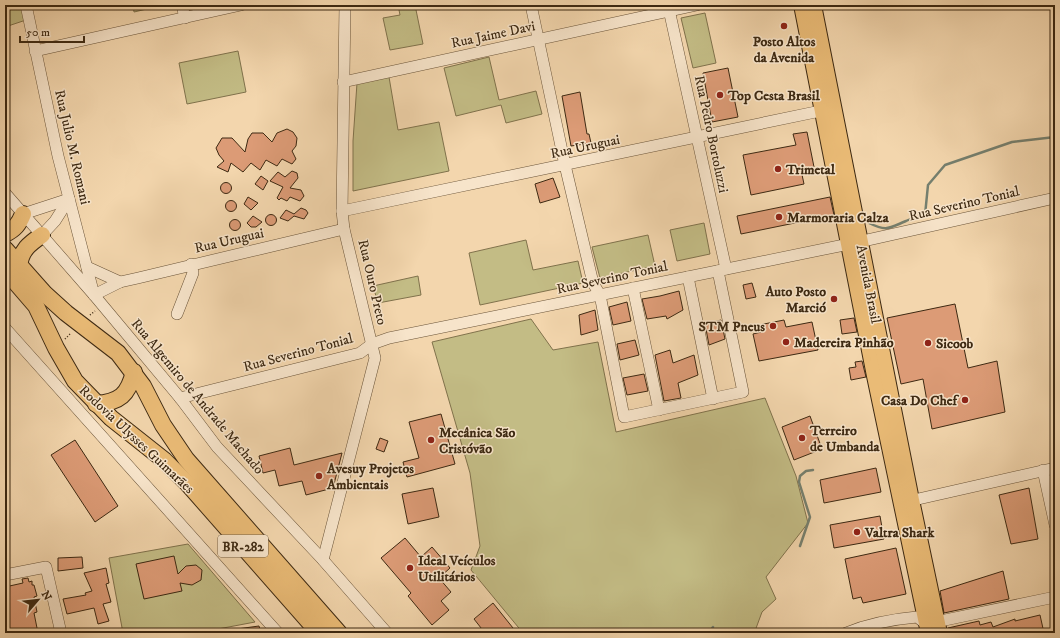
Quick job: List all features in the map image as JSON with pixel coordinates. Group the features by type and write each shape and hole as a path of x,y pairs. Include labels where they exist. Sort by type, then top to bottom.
{"highway":[{"path":"5,234 19,223 23,214"},
{"path":"12,268 25,248 42,235"},
{"name":"Rodovia Ulysses Guimarães","path":"5,249 12,268 36,306 75,382 123,429 164,460 188,484 319,633"},
{"name":"Rodovia Ulysses Guimarães","path":"12,268 118,353 134,372 143,386 163,425 186,460 339,633"},
{"path":"96,404 110,403 122,396 130,385 134,372"}],"main road":[{"name":"Avenida Brasil","path":"801,5 828,109"},
{"name":"Avenida Brasil","path":"814,5 828,109 880,374 933,628"}],"street":[{"name":"Rua Julio M. Romani","path":"26,5 69,199 94,294"},
{"path":"182,5 185,18"},
{"path":"35,51 241,5"},
{"name":"Rua Ouro Preto","path":"323,560 375,358 344,229 342,211 345,5"},
{"path":"531,5 565,165 593,284 600,295 624,417 713,399 688,277"},
{"name":"Rua Jaime Davi","path":"343,82 538,39 669,8 697,5"},
{"name":"Rua Pedro Bortoluzzi","path":"669,8 697,137 743,392 713,399"},
{"name":"Rua Uruguai","path":"342,211 828,109"},
{"name":"Rua Algemiro de Andrade Machado","path":"5,193 94,294 180,398 217,447 323,560 387,633"},
{"name":"Rua Severino Tonial","path":"180,398 360,353 372,344 389,338 854,243 1055,198"},
{"path":"23,214 69,199"},
{"path":"42,235 55,221 69,199"},
{"name":"Rua Uruguai","path":"94,294 120,282 344,229"},
{"path":"177,314 193,273 191,264"},
{"path":"87,267 120,282"},
{"path":"634,288 659,410"},
{"path":"5,328 278,633"},
{"path":"906,502 1055,468"},
{"path":"1042,470 1055,525"},
{"path":"5,575 46,567 61,633"},
{"path":"846,633 856,629 904,618 917,617 933,628 1055,598"}],"path":[{"path":"62,342 72,332"}],"shaded area":[{"path":"5,5 22,5 26,20 5,27"},
{"path":"133,5 164,5 134,12"},
{"path":"398,5 415,5 423,44 390,50 383,18 400,15"},
{"path":"705,13 716,63 693,68 681,18"},
{"path":"238,51 246,92 187,104 179,63"},
{"path":"489,57 499,100 536,91 542,114 506,123 501,105 456,116 444,68"},
{"path":"389,77 398,130 439,122 449,171 353,191 353,141 357,83"},
{"path":"704,223 710,254 677,261 670,230"},
{"path":"648,235 655,266 600,278 592,247"},
{"path":"526,240 533,270 578,261 583,283 480,305 469,253"},
{"path":"418,276 421,295 378,303 373,286"},
{"path":"531,319 553,350 598,342 616,432 765,398 796,476 808,523 766,577 776,599 762,612 755,631 747,633 523,633 471,570 480,546 470,473 432,342"},
{"path":"188,544 255,622 197,633 123,633 109,558"}],"building":[{"name":"Top Cesta Brasil","path":"728,68 738,117 712,122 703,73"},
{"path":"580,92 587,134 589,134 591,143 571,146 562,96"},
{"path":"287,129 293,132 297,138 296,146 292,151 296,159 292,164 282,159 277,166 266,160 260,170 251,163 243,172 231,163 228,172 217,167 224,161 216,148 222,138 232,138 245,152 248,139 252,133 263,133 272,142 277,133"},
{"path":"807,132 814,167 801,170 804,184 751,195 743,155 796,145 793,134"},
{"path":"292,171 297,173 298,178 290,188 301,190 304,196 300,201 290,197 287,201 281,198 279,200 277,198 283,187 270,181 278,172 285,177"},
{"path":"261,176 268,181 263,190 255,184"},
{"path":"553,178 560,197 540,203 535,184"},
{"path":"226,182 230,184 232,188 230,192 226,194 222,192 220,188 222,184"},
{"path":"248,197 258,203 251,210 244,204"},
{"name":"Marmoraria Calza","path":"830,197 834,215 741,234 737,216"},
{"path":"231,200 235,202 237,206 235,210 231,212 227,210 225,206 227,202"},
{"path":"301,208 306,210 308,213 304,219 294,216 288,221 280,218 286,210 294,214"},
{"path":"269,215 273,215 275,216 275,224 269,225 266,222 266,218"},
{"path":"253,216 262,222 256,227 251,227 247,223"},
{"path":"233,220 237,220 239,221 239,229 233,230 230,227 230,223"},
{"path":"752,283 756,297 746,299 743,285"},
{"path":"679,291 683,310 667,319 666,316 647,319 642,299"},
{"path":"627,302 631,321 613,325 609,307"},
{"path":"955,304 968,368 997,361 1005,412 932,429 923,379 901,384 887,318"},
{"path":"595,310 598,330 581,335 579,315"},
{"path":"854,318 857,332 842,334 840,320"},
{"path":"721,320 725,339 709,345 705,324"},
{"name":"Madereira Pinhão","path":"784,320 786,327 812,322 818,350 759,361 753,334 761,332 759,325"},
{"path":"635,340 639,355 620,360 617,344"},
{"path":"670,350 673,363 694,355 698,375 678,383 681,398 664,401 655,355"},
{"path":"862,361 866,377 851,380 849,368 856,367 855,362"},
{"path":"644,374 648,391 627,395 623,378"},
{"name":"Mecânica São Cristóvão","path":"441,414 455,464 407,477 403,462 419,458 409,422"},
{"name":"Terreiro de Umbanda","path":"810,416 822,449 794,460 782,427"},
{"path":"380,438 388,441 384,452 376,449"},
{"path":"75,440 118,506 95,522 51,455"},
{"path":"290,448 294,465 342,453 333,488 306,495 302,481 279,486 275,470 263,473 259,456"},
{"name":"Valtra Shark","path":"876,468 881,492 824,503 820,480"},
{"path":"433,488 439,517 408,524 402,494"},
{"path":"1029,488 1038,539 1011,544 999,495"},
{"name":"Valtra Shark","path":"880,516 884,539 834,548 830,525"},
{"name":"Ideal Veículos Utilitários","path":"405,538 421,557 432,547 450,568 439,578 451,592 441,601 449,610 432,625 408,596 411,593 381,558"},
{"path":"896,548 906,594 863,603 861,597 853,599 845,559"},
{"path":"174,556 178,574 186,566 196,565 202,570 201,580 192,585 180,583 182,591 144,599 136,564"},
{"path":"82,557 83,568 58,571 58,558"},
{"path":"106,568 109,583 106,584 111,602 103,604 109,621 98,624 94,608 67,614 63,599 86,595 85,593 92,591 84,573"},
{"path":"1003,571 1009,599 944,613 940,591"},
{"path":"28,578 29,582 32,581 32,585 34,585 37,596 34,597 37,612 34,613 38,633 5,633 5,587 23,583 22,579"},
{"path":"493,603 517,633 485,633 474,619"},
{"path":"1040,615 1044,633 948,633 948,628 979,621 980,625 991,622 993,627 1015,619 1015,621"},
{"path":"259,626 261,633 237,633 237,629"}],"waterway":[{"path":"869,223 888,228 925,215 928,185 945,165 1012,142 1055,137"},
{"path":"800,546 810,517 799,482 800,476 806,471 813,470"},
{"path":"709,633 713,627"}],"place":[{"name":"Posto Altos da Avenida","path":"784,26"},
{"name":"Top Cesta Brasil","path":"720,95"},
{"name":"Trimetal","path":"778,169"},
{"name":"Marmoraria Calza","path":"779,217"},
{"name":"Auto Posto Marció","path":"834,299"},
{"name":"STM Pneus","path":"773,326"},
{"name":"Madereira Pinhão","path":"786,342"},
{"name":"Sicoob","path":"928,343"},
{"name":"Casa Do Chef","path":"965,400"},
{"name":"Terreiro de Umbanda","path":"802,438"},
{"name":"Mecânica São Cristóvão","path":"431,440"},
{"name":"Avesuy Projetos Ambientais","path":"319,476"},
{"name":"Valtra Shark","path":"857,532"},
{"name":"Ideal Veículos Utilitários","path":"410,568"}]}
